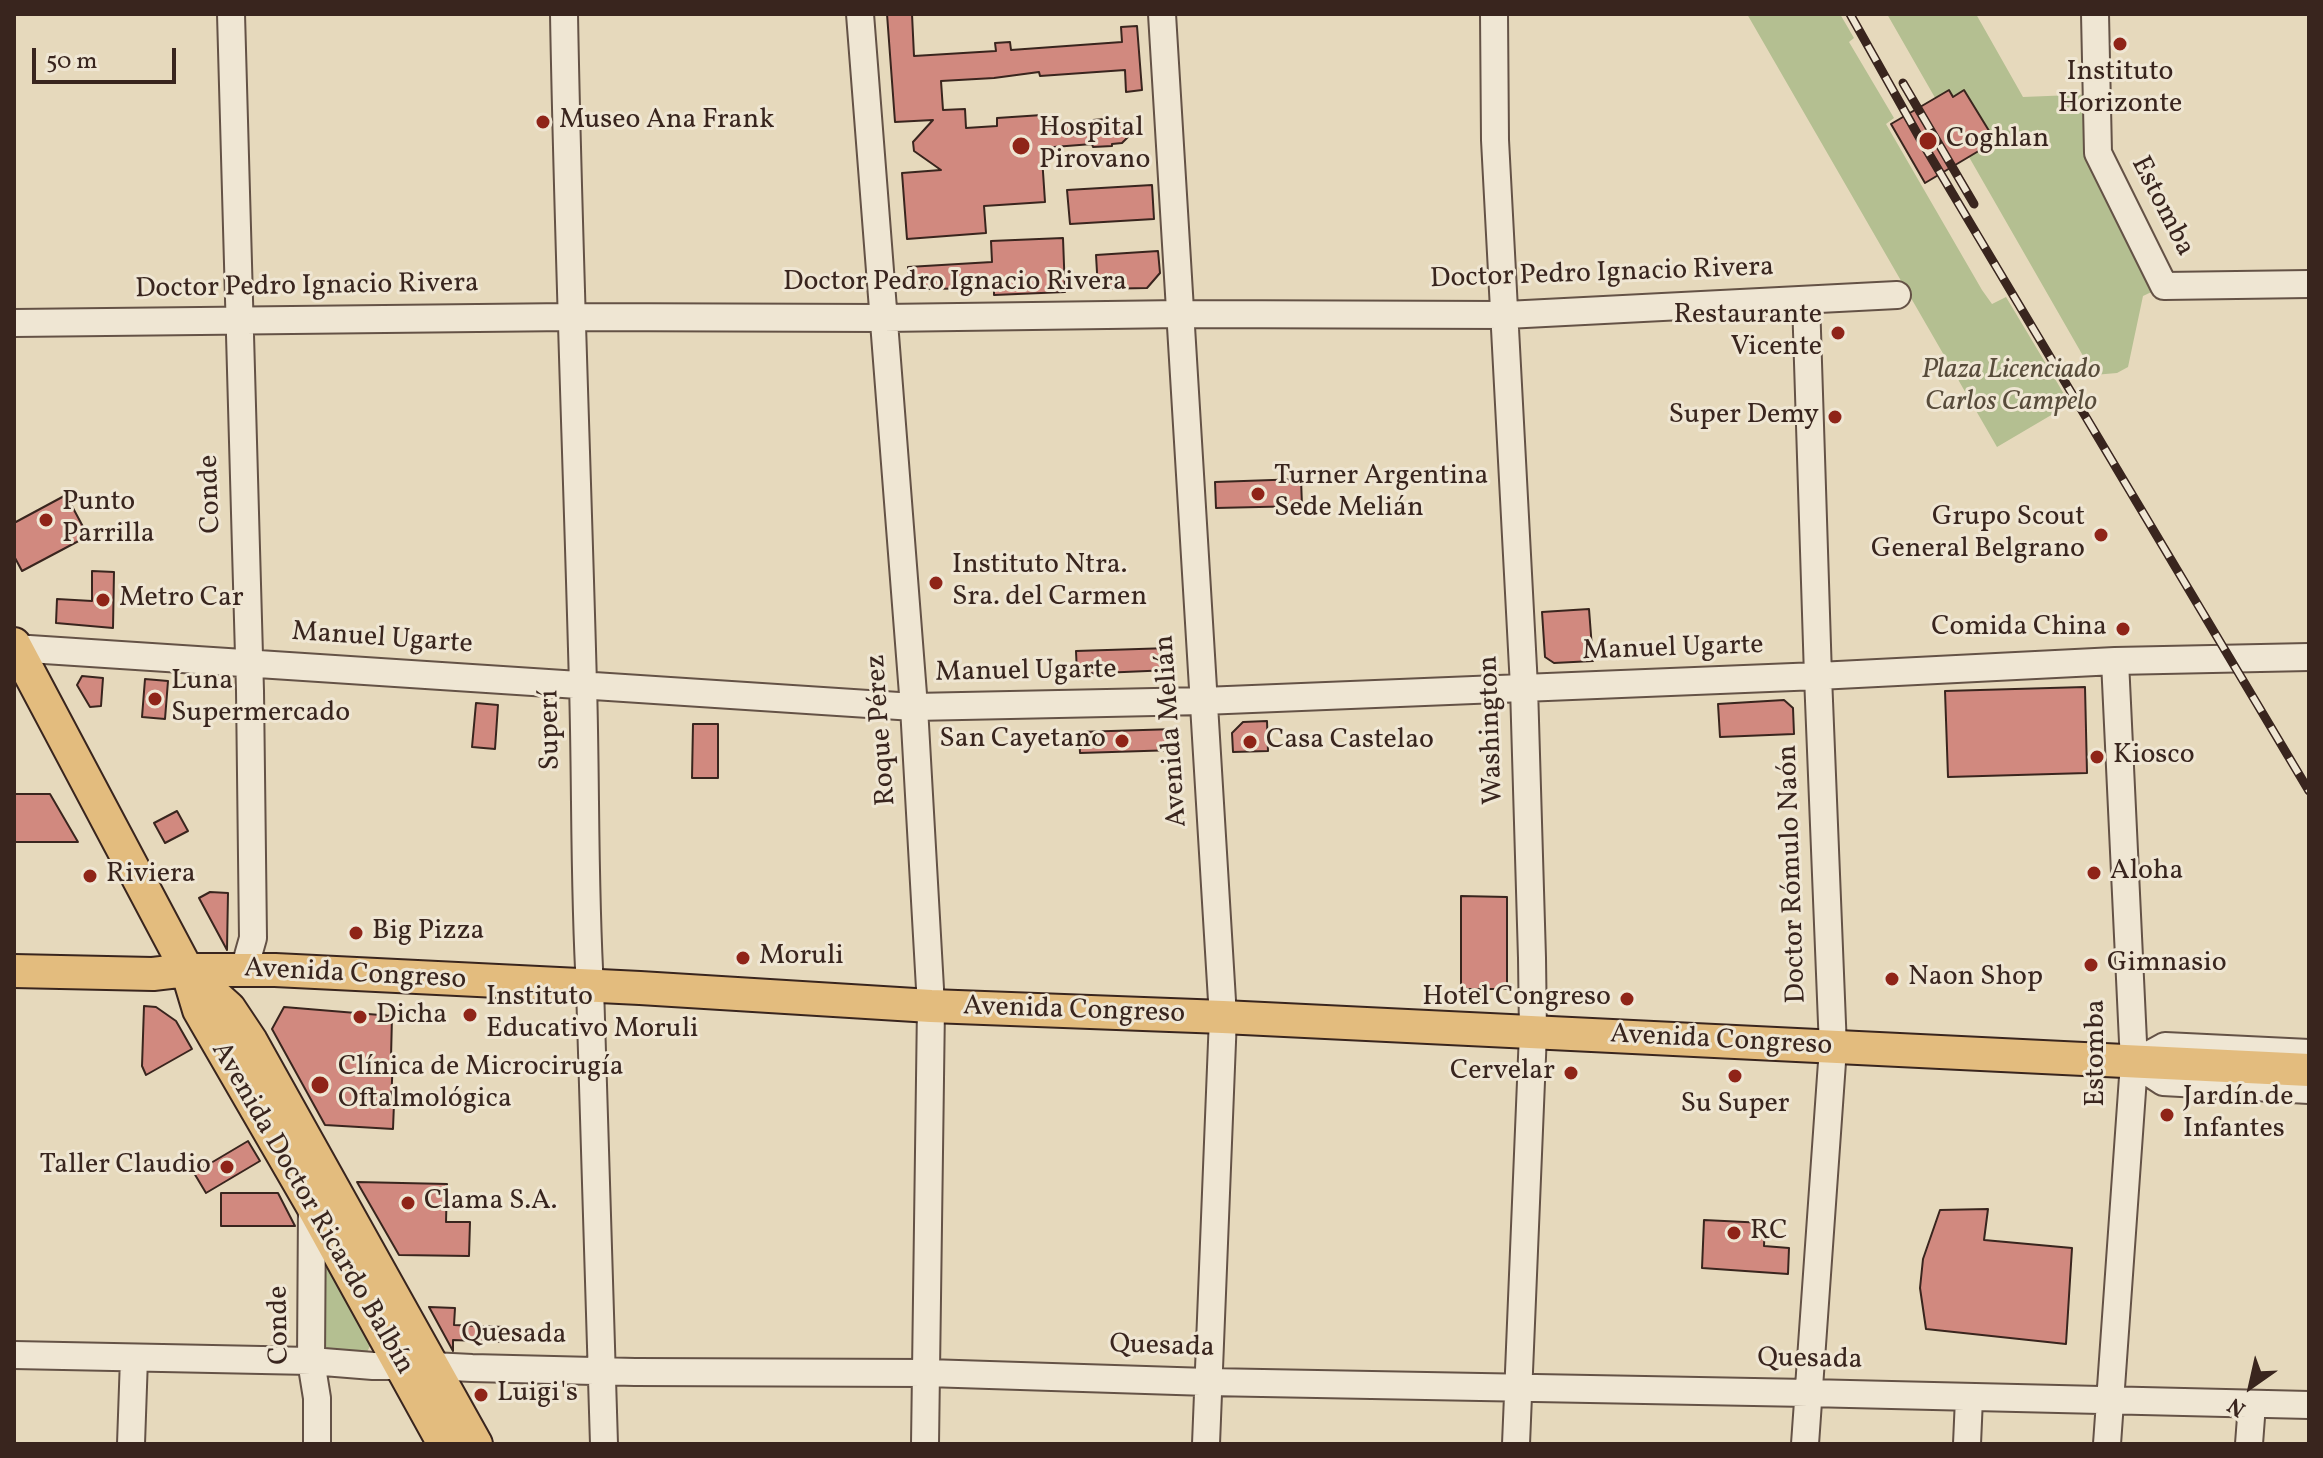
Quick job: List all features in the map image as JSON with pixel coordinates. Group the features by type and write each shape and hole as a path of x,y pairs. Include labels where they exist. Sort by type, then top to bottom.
{"main road":[{"name":"Avenida Doctor Ricardo Balbín","path":"15,646 187,970 199,1010 312,1205 416,1366 476,1444"},
{"name":"Avenida Doctor Ricardo Balbín","path":"187,970 229,1008 251,1041 416,1366 444,1444"},
{"name":"Avenida Congreso","path":"14,971 153,974 187,970 244,970 931,1006 1223,1017 2309,1070"},
{"name":"Avenida Doctor Ricardo Balbín","path":"229,1008 244,970"}],"street":[{"name":"Conde","path":"231,14 249,662 253,938 244,970"},
{"name":"Superí","path":"564,14 587,931 604,1444"},
{"name":"Roque Pérez","path":"860,14 914,707 931,1006 925,1444"},
{"name":"Avenida Melián","path":"1162,14 1223,1017 1206,1444"},
{"name":"Washington","path":"1494,14 1495,140 1524,687 1533,1033 1516,1444"},
{"name":"Estomba","path":"2095,14 2098,153 2164,286 2309,284"},
{"name":"Doctor Pedro Ignacio Rivera","path":"14,323 570,317 1506,315 1897,295"},
{"name":"Doctor Rómulo Naón","path":"1805,1444 1833,1048 1806,300"},
{"name":"Manuel Ugarte","path":"15,646 914,707 1203,701 2115,661 2309,657"},
{"name":"Estomba","path":"2107,1444 2134,1063 2115,661"},
{"name":"Avenida Congreso","path":"2309,1053 2165,1046 2134,1063 2163,1082 2309,1090"},
{"name":"Conde","path":"312,1205 311,1361 317,1398 317,1444"},
{"name":"Quesada","path":"14,1355 635,1372 927,1373 1208,1382 2309,1405"},
{"path":"131,1444 134,1358"},
{"path":"1967,1444 1969,1398"},
{"path":"2249,1444 2252,1404"}],"green space":[{"name":"Plaza Licenciado Carlos Campelo","path":"1747,14 1840,14 1854,38 1849,42 1894,118 1886,124 1982,290 1992,304 2006,297 2070,404 1997,447"},
{"path":"1887,14 1976,14 2023,97 2097,94 2098,153 2164,286 2143,296 2128,367 2117,373 2094,375"},
{"path":"328,1254 373,1340 367,1352 325,1351 319,1345 319,1266"}],"building":[{"path":"887,14 912,14 914,56 996,51 995,43 1010,42 1011,50 1122,42 1121,27 1137,26 1142,90 1126,92 1125,70 1040,76 1039,72 941,81 943,110 965,109 966,128 997,126 997,118 1042,115 1043,123 1052,122 1053,126 1117,118 1129,127 1129,136 1122,143 1112,146 1093,147 1092,144 1044,150 1045,202 984,206 986,233 907,239 902,173 941,170 914,151 913,142 933,120 895,122"},
{"path":"1949,90 1953,97 1964,90 1991,134 1977,141 1982,149 1925,183 1891,124"},
{"path":"1152,185 1154,219 1070,224 1067,190"},
{"path":"1063,238 1065,292 994,295 994,288 922,289 908,278 908,267 992,262 991,241"},
{"path":"1158,251 1160,273 1147,288 1098,289 1096,255"},
{"name":"Turner Argentina Sede Melián","path":"1301,479 1302,506 1216,508 1215,482"},
{"path":"66,495 88,536 22,571 14,556 14,523"},
{"path":"92,571 114,572 113,628 56,623 57,599 92,601"},
{"path":"1589,609 1593,661 1554,663 1545,657 1542,612"},
{"path":"1170,648 1171,670 1077,674 1076,651"},
{"path":"82,676 103,678 101,706 90,707 77,685"},
{"name":"Luna Supermercado","path":"145,679 168,681 165,719 142,717"},
{"path":"2085,687 2087,773 1948,777 1945,691"},
{"path":"1784,700 1793,708 1794,734 1720,737 1718,704"},
{"path":"476,703 498,705 495,749 472,747"},
{"name":"Casa Castelao","path":"1267,721 1268,751 1233,752 1232,733 1243,722"},
{"path":"693,724 718,724 718,778 692,778"},
{"path":"1175,729 1176,750 1080,753 1079,732"},
{"path":"14,794 50,794 78,842 14,842"},
{"path":"177,811 188,831 165,843 154,823"},
{"path":"210,892 228,893 227,950 199,898"},
{"path":"1461,896 1507,897 1507,989 1461,989"},
{"path":"144,1006 156,1007 176,1021 192,1049 146,1075 142,1066"},
{"path":"284,1007 392,1016 393,1129 325,1125 272,1029"},
{"name":"Taller Claudio","path":"248,1141 260,1161 206,1193 194,1173"},
{"name":"Clama S.A.","path":"357,1182 447,1184 446,1222 470,1222 469,1256 399,1255"},
{"path":"221,1193 278,1193 295,1226 221,1226"},
{"path":"1988,1209 1984,1240 2072,1248 2066,1344 1926,1329 1920,1288 1923,1259 1940,1210"},
{"path":"1704,1220 1765,1223 1764,1246 1789,1248 1788,1274 1702,1268"},
{"path":"429,1307 455,1308 454,1325 504,1327 503,1342 453,1340 453,1351"}],"railway":[{"path":"1850,14 1923,144 2309,791"},
{"path":"1903,83 1974,204"}],"place":[{"name":"Instituto Horizonte","path":"2120,44"},
{"name":"Museo Ana Frank","path":"543,122"},
{"name":"Coghlan","path":"1928,141"},
{"name":"Hospital Pirovano","path":"1021,146"},
{"name":"Restaurante Vicente","path":"1838,333"},
{"name":"Super Demy","path":"1835,417"},
{"name":"Turner Argentina Sede Melián","path":"1258,494"},
{"name":"Punto Parrilla","path":"46,520"},
{"name":"Grupo Scout General Belgrano","path":"2101,535"},
{"name":"Instituto Ntra. Sra. del Carmen","path":"936,583"},
{"name":"Metro Car","path":"103,600"},
{"name":"Comida China","path":"2123,629"},
{"name":"Luna Supermercado","path":"155,699"},
{"name":"San Cayetano","path":"1122,741"},
{"name":"Casa Castelao","path":"1250,742"},
{"name":"Kiosco","path":"2097,757"},
{"name":"Aloha","path":"2094,873"},
{"name":"Riviera","path":"90,876"},
{"name":"Big Pizza","path":"356,933"},
{"name":"Moruli","path":"743,958"},
{"name":"Gimnasio","path":"2091,965"},
{"name":"Naon Shop","path":"1892,979"},
{"name":"Hotel Congreso","path":"1627,999"},
{"name":"Instituto Educativo Moruli","path":"470,1015"},
{"name":"Dicha","path":"360,1017"},
{"name":"Cervelar","path":"1571,1073"},
{"name":"Su Super","path":"1735,1076"},
{"name":"Clínica de Microcirugía Oftalmológica","path":"320,1085"},
{"name":"Jardín de Infantes","path":"2167,1115"},
{"name":"Taller Claudio","path":"227,1167"},
{"name":"Clama S.A.","path":"408,1203"},
{"name":"RC","path":"1734,1233"},
{"name":"Luigi's","path":"481,1395"}]}
